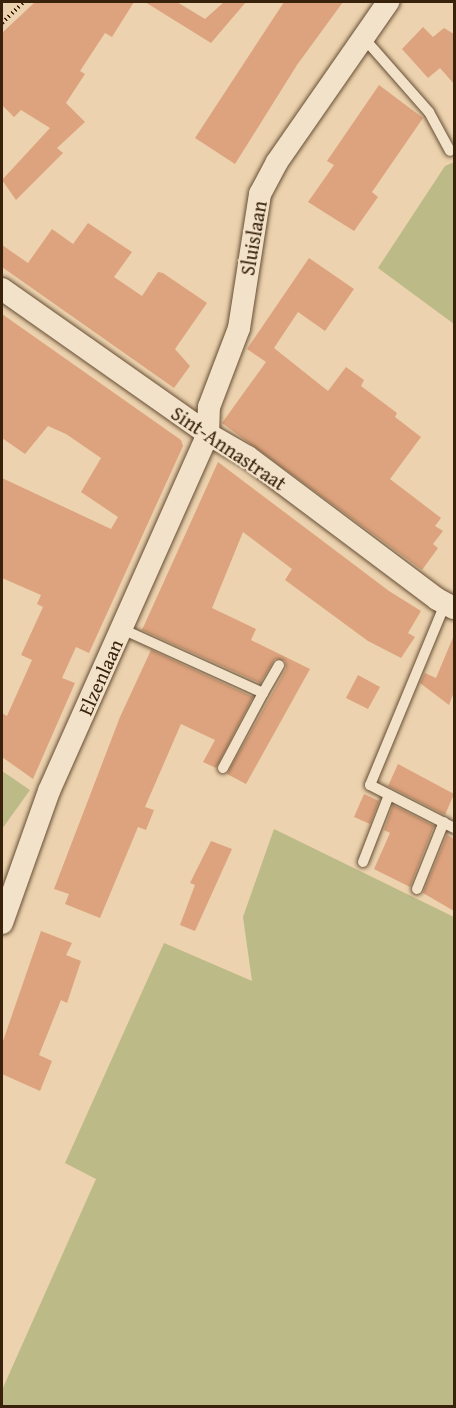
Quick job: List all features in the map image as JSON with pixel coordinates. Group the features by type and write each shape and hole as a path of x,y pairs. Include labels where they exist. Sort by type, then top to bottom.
{"street":[{"name":"Sluislaan","path":"208,434 209,407 239,328 260,194 272,170 388,2"},
{"name":"Sint-Annastraat","path":"2,289 208,434 248,458 450,606"},
{"name":"Elzenlaan","path":"2,923 49,791 208,434"}],"lane":[{"path":"363,37 429,112 450,151"},
{"path":"417,889 449,825 370,785 450,606"},
{"path":"122,629 263,693"},
{"path":"223,768 279,665"},
{"path":"363,862 389,795"}],"path":[{"path":"2,22 24,2"}],"shaded area":[{"path":"454,162 454,324 378,268 445,166"},
{"path":"2,771 30,790 2,829"},
{"path":"274,829 454,917 454,1406 2,1406 2,1390 96,1179 65,1163 164,943 252,981 243,917"}],"building":[{"path":"35,2 134,2 112,37 105,33 80,71 85,74 66,103 85,122 57,148 63,153 16,200 2,180 50,128 21,110 14,117 2,105 2,33"},
{"path":"145,2 177,2 205,19 224,2 246,2 211,43"},
{"path":"284,2 343,2 297,65 235,164 195,138"},
{"path":"423,27 433,37 444,28 454,34 454,84 440,68 428,78 402,49"},
{"path":"379,85 423,118 372,192 378,197 354,231 308,202 334,165 327,161"},
{"path":"88,223 132,252 114,277 142,296 158,272 163,273 207,303 175,349 190,366 174,388 2,267 2,245 28,263 52,229 73,244"},
{"path":"309,258 354,289 325,331 298,312 274,348 328,391 346,367 364,380 361,386 397,413 395,417 421,437 390,479 441,518 435,526 443,531 433,544 438,548 422,570 222,423 266,362 247,349"},
{"path":"2,314 181,440 183,446 89,653 76,647 62,678 75,683 33,779 2,757 2,713 7,716 32,660 21,655 43,607 37,604 41,595 2,578 2,478 111,529 118,517 81,492 101,458 66,434 48,426 25,454 2,438"},
{"path":"218,462 389,591 421,611 408,633 415,637 401,658 368,641 285,580 292,569 243,532 212,608 256,629 251,640 310,669 246,784 227,774 286,669 285,661 275,659 260,683 142,630"},
{"path":"454,635 454,692 449,705 420,683 425,673 436,678"},
{"path":"151,650 253,697 216,768 203,762 215,740 181,724 145,807 154,810 146,830 138,827 100,918 65,904 69,894 54,889 120,717"},
{"path":"358,675 380,687 368,709 346,698"},
{"path":"398,764 454,794 445,815 388,786"},
{"path":"364,794 379,801 370,824 354,817"},
{"path":"393,805 434,826 410,887 374,869 390,833 384,830"},
{"path":"447,835 454,839 454,911 423,893"},
{"path":"211,841 232,849 195,931 180,925 195,885 190,883"},
{"path":"41,931 72,943 66,955 81,961 67,1003 61,1000 39,1055 52,1061 40,1091 2,1074 2,1044"}]}
